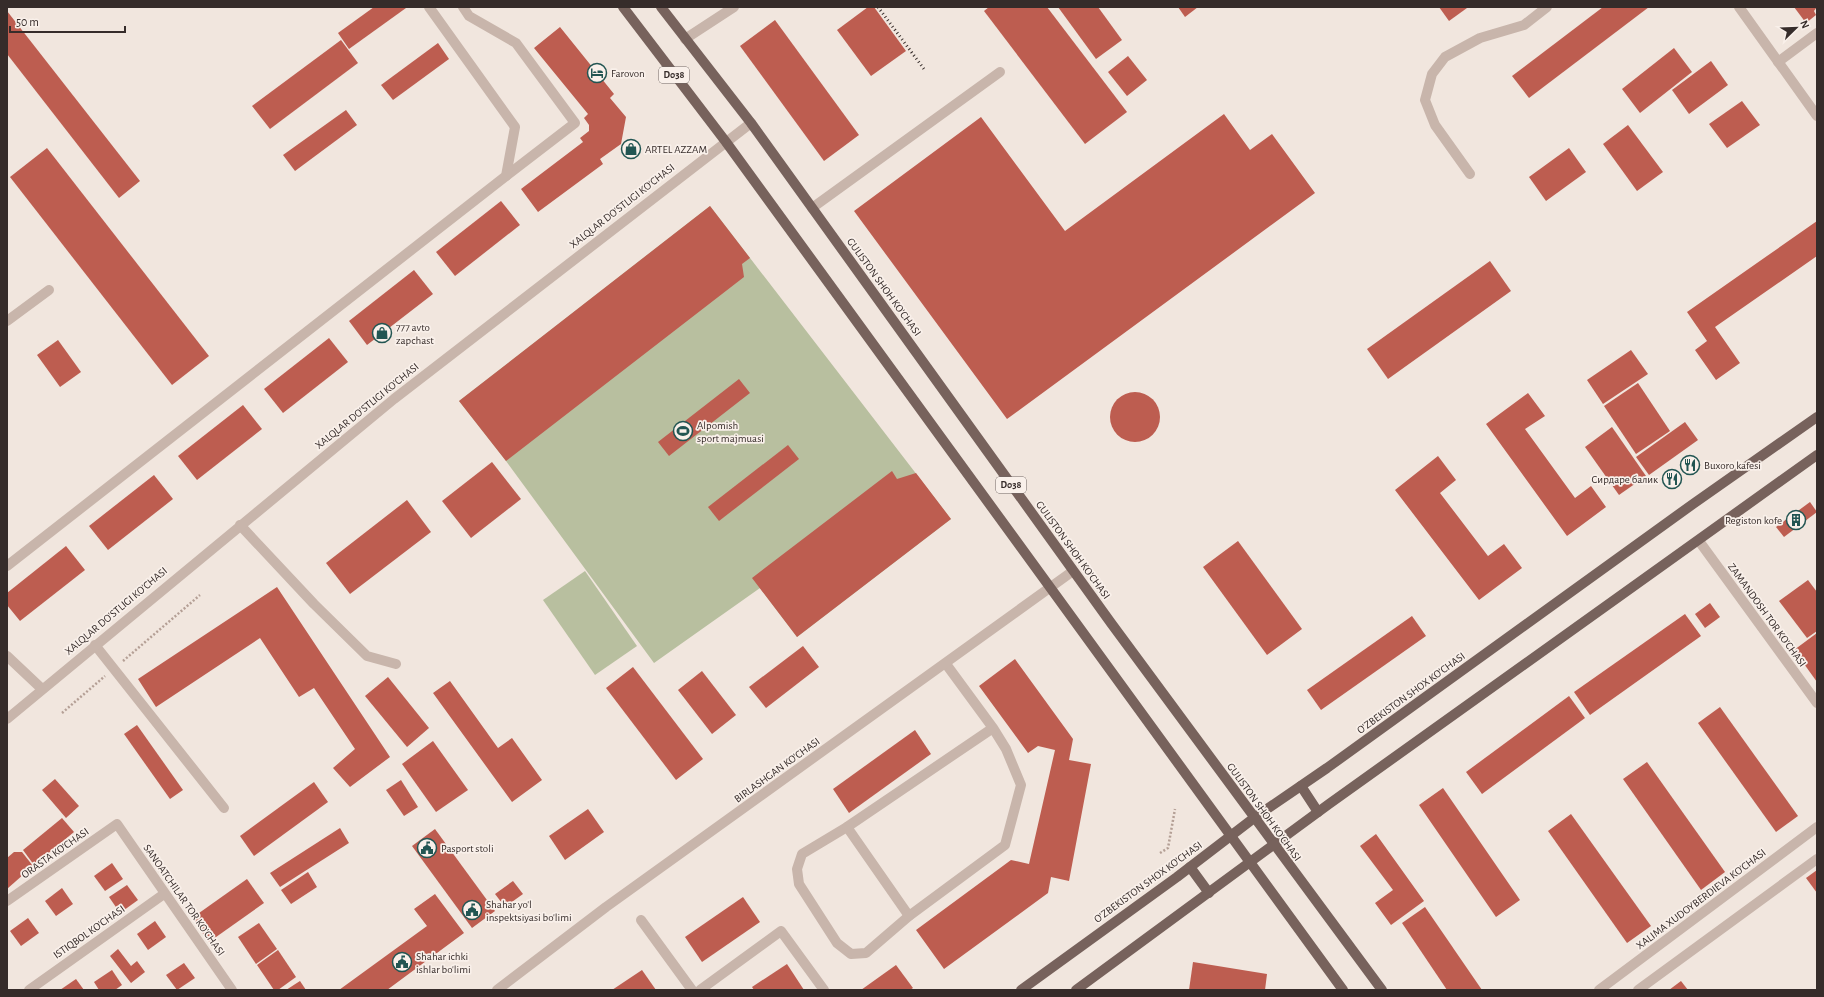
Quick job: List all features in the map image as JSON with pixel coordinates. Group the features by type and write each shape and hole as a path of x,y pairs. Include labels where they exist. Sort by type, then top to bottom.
{"main road":[{"name":"D038","path":"623,7 726,142 1050,589 1177,760 1250,863"},
{"name":"GULISTON SHOH KO'CHASI","path":"661,7 751,123 1073,571 1382,990"},
{"name":"O'ZBEKISTON SHOX KO'CHASI","path":"1021,990 1190,867 1254,818 1301,786 1693,504 1817,417"},
{"path":"1076,990 1318,812 1699,541 1817,455"},
{"path":"1301,786 1318,812"},
{"path":"1250,863 1343,990"},
{"path":"1190,867 1209,893"}],"street":[{"path":"429,7 515,127 506,176"},
{"path":"7,566 575,123 516,44 469,16 463,7"},
{"path":"685,39 734,7"},
{"path":"1470,174 1435,125 1425,100 1432,74 1445,57 1480,38 1524,25 1547,7"},
{"path":"1739,7 1817,116"},
{"path":"1778,62 1817,33"},
{"path":"812,208 1000,72"},
{"name":"XALQLAR DO'STLIGI KO'CHASI","path":"7,719 240,524 394,399 751,123"},
{"path":"7,321 49,290"},
{"path":"240,524 314,604 368,656 396,664"},
{"name":"ZAMANDOSH TOR KO'CHASI","path":"1699,541 1817,703"},
{"name":"BIRLASHGAN KO'CHASI","path":"497,990 606,907 946,664 1073,571"},
{"path":"95,645 224,808"},
{"path":"7,656 42,689"},
{"path":"946,664 993,728 1006,749 1020,785 1005,845 909,916 866,953 851,954 837,943 799,884 798,868 802,854 847,827 993,728"},
{"name":"SANOATCHILAR TOR KO'CHASI","path":"117,824 164,894 232,990"},
{"name":"ORASTA KO'CHASI","path":"7,901 117,824"},
{"path":"847,827 909,916"},
{"name":"XALIMA XUDOYBERDIEVA KO'CHASI","path":"1599,990 1817,827"},
{"path":"1638,990 1817,859"},
{"name":"ISTIQBOL KO'CHASI","path":"29,990 164,894"},
{"path":"641,920 692,990"},
{"path":"700,990 782,931 824,990"}],"path":[{"path":"62,713 200,595"},
{"path":"1160,853 1168,848 1175,809"}],"green space":[{"name":"Alpomish sport majmuasi","path":"710,206 951,519 797,637 760,588 654,663 506,461 459,401"},
{"path":"585,571 637,646 595,675 543,600"}],"building":[{"path":"374,7 406,8 349,49 338,33"},
{"path":"868,7 874,7 906,51 871,76 837,30"},
{"path":"989,7 1047,7 1127,112 1085,144 984,11"},
{"path":"1058,7 1098,7 1122,40 1096,59"},
{"path":"1178,7 1198,7 1185,17"},
{"path":"1439,7 1466,7 1467,8 1449,21"},
{"path":"1603,7 1649,7 1529,98 1512,76"},
{"path":"1794,7 1817,7 1814,11 1816,15 1806,23"},
{"path":"7,11 140,181 119,198 7,54"},
{"path":"775,20 859,135 824,161 740,46"},
{"path":"560,27 614,94 610,98 626,117 621,144 600,159 603,164 538,212 521,189 583,142 580,138 589,131 589,125 584,118 588,114 534,48"},
{"path":"341,40 358,63 270,129 252,106"},
{"path":"438,43 449,59 393,100 381,85"},
{"path":"1674,48 1692,72 1640,113 1622,89"},
{"path":"1128,56 1147,80 1127,96 1108,72"},
{"path":"1711,61 1728,85 1689,114 1672,90"},
{"path":"1742,101 1760,125 1727,148 1709,124"},
{"path":"346,110 357,125 295,171 283,155"},
{"path":"1224,114 1250,150 1272,134 1315,193 1007,419 854,211 981,117 1065,231"},
{"path":"1628,125 1663,172 1637,191 1603,144"},
{"path":"47,148 209,356 172,385 10,177"},
{"path":"1569,148 1586,172 1546,201 1529,177"},
{"path":"501,201 520,225 455,276 436,252"},
{"path":"710,206 750,258 742,264 744,277 506,461 459,401"},
{"path":"1817,221 1817,256 1715,327 1740,363 1716,380 1695,350 1707,341 1687,312"},
{"path":"1490,261 1511,291 1388,379 1367,349"},
{"path":"414,270 433,294 367,345 349,321"},
{"path":"329,338 348,362 283,413 264,389"},
{"path":"58,340 81,372 60,387 37,355"},
{"path":"1631,350 1648,374 1603,404 1587,380"},
{"path":"739,379 750,393 669,456 658,442"},
{"path":"1638,383 1670,431 1636,454 1604,406"},
{"path":"1135,392 1149,396 1156,403 1160,417 1156,431 1149,438 1135,442 1121,438 1114,431 1110,417 1114,403 1121,396"},
{"path":"1528,393 1545,416 1525,429 1575,498 1591,486 1606,507 1567,536 1486,424"},
{"path":"243,405 262,429 197,480 178,456"},
{"path":"1685,422 1698,440 1649,475 1636,457"},
{"path":"1612,427 1646,476 1619,495 1585,447"},
{"path":"788,445 799,459 719,521 708,507"},
{"path":"1438,456 1456,480 1440,493 1488,556 1504,544 1522,568 1479,600 1395,490"},
{"path":"492,462 521,499 471,538 442,501"},
{"path":"892,471 897,479 916,473 951,519 797,637 752,578"},
{"path":"154,475 173,499 108,550 89,526"},
{"path":"407,500 431,532 350,594 326,563"},
{"name":"Registon kofe","path":"1810,502 1817,512 1784,537 1776,527"},
{"path":"1238,541 1302,629 1267,655 1203,567"},
{"path":"66,546 85,570 20,621 7,605 7,593"},
{"path":"1808,580 1817,592 1817,631 1807,638 1779,601"},
{"path":"277,587 390,757 350,787 333,768 355,749 314,688 299,697 260,638 156,707 138,679"},
{"path":"1710,603 1720,617 1705,628 1695,614"},
{"path":"1685,614 1701,636 1590,715 1574,692"},
{"path":"1412,616 1426,636 1321,710 1307,690"},
{"path":"1817,633 1817,682 1794,650"},
{"path":"803,646 819,667 766,708 749,687"},
{"path":"1015,659 1073,739 1069,760 1091,764 1069,881 1051,877 1048,893 944,969 916,930 1011,860 1029,864 1055,750 1038,746 1028,753 979,686"},
{"path":"633,667 703,759 676,780 606,688"},
{"path":"702,671 736,715 712,734 678,690"},
{"path":"388,677 429,728 407,747 365,696"},
{"path":"450,681 498,748 512,738 542,780 512,802 433,693"},
{"path":"1569,696 1585,718 1482,794 1466,772"},
{"path":"1720,707 1798,816 1776,832 1698,723"},
{"path":"137,725 183,790 170,799 124,734"},
{"path":"915,730 931,754 849,813 833,789"},
{"path":"433,741 468,790 436,812 402,764"},
{"path":"1647,762 1725,872 1701,890 1623,779"},
{"path":"55,779 79,806 66,818 42,790"},
{"path":"401,780 418,807 404,816 386,790"},
{"path":"314,782 328,802 254,856 240,836"},
{"path":"1443,788 1520,900 1496,917 1419,805"},
{"path":"588,809 604,832 565,860 549,836"},
{"path":"1571,814 1651,926 1627,943 1548,831"},
{"path":"62,818 74,832 34,865 23,850"},
{"path":"340,828 349,843 280,887 270,873"},
{"path":"435,829 495,911 472,928 412,846"},
{"path":"1376,834 1424,901 1391,925 1375,903 1393,890 1360,846"},
{"path":"14,852 22,852 33,866 7,889 7,858"},
{"path":"112,863 123,879 105,891 94,876"},
{"path":"1817,870 1817,893 1806,878"},
{"path":"308,872 317,887 291,904 281,890"},
{"path":"247,879 264,903 209,942 192,918"},
{"path":"513,881 523,894 505,907 495,894"},
{"path":"127,885 138,900 120,913 109,897"},
{"path":"62,888 73,904 56,916 45,901"},
{"name":"Shahar ichki ishlar bo'limi","path":"435,894 464,933 387,990 339,990 427,926 414,909"},
{"path":"743,897 760,922 702,962 685,937"},
{"path":"1425,907 1482,990 1447,990 1402,923"},
{"path":"28,918 39,933 21,946 10,931"},
{"path":"155,921 166,937 148,950 137,934"},
{"path":"259,923 277,949 256,964 238,937"},
{"path":"118,949 131,966 137,961 145,972 131,983 110,956"},
{"path":"278,950 296,977 278,990 274,990 257,965"},
{"path":"1193,962 1267,974 1265,990 1189,990"},
{"path":"184,963 195,978 177,990 166,975"},
{"path":"787,964 804,990 754,990 752,987"},
{"path":"896,965 913,988 910,990 861,990"},
{"path":"112,970 122,985 115,990 99,990 94,982"},
{"path":"642,970 656,990 612,990"},
{"path":"76,979 84,990 60,990"},
{"path":"300,981 306,990 286,990"},
{"path":"1681,981 1688,990 1669,990"}],"railway":[{"path":"878,7 924,69"}],"place":[{"name":"Farovon","path":"597,73"},
{"name":"ARTEL AZZAM","path":"631,149"},
{"name":"777 avto zapchast","path":"382,333"},
{"name":"Alpomish sport majmuasi","path":"683,431"},
{"name":"Buxoro kafesi","path":"1690,465"},
{"name":"Сирдаре балик","path":"1672,479"},
{"name":"Registon kofe","path":"1796,520"},
{"name":"Pasport stoli","path":"427,848"},
{"name":"Shahar yo'l inspektsiyasi bo'limi","path":"472,910"},
{"name":"Shahar ichki ishlar bo'limi","path":"402,962"}]}
